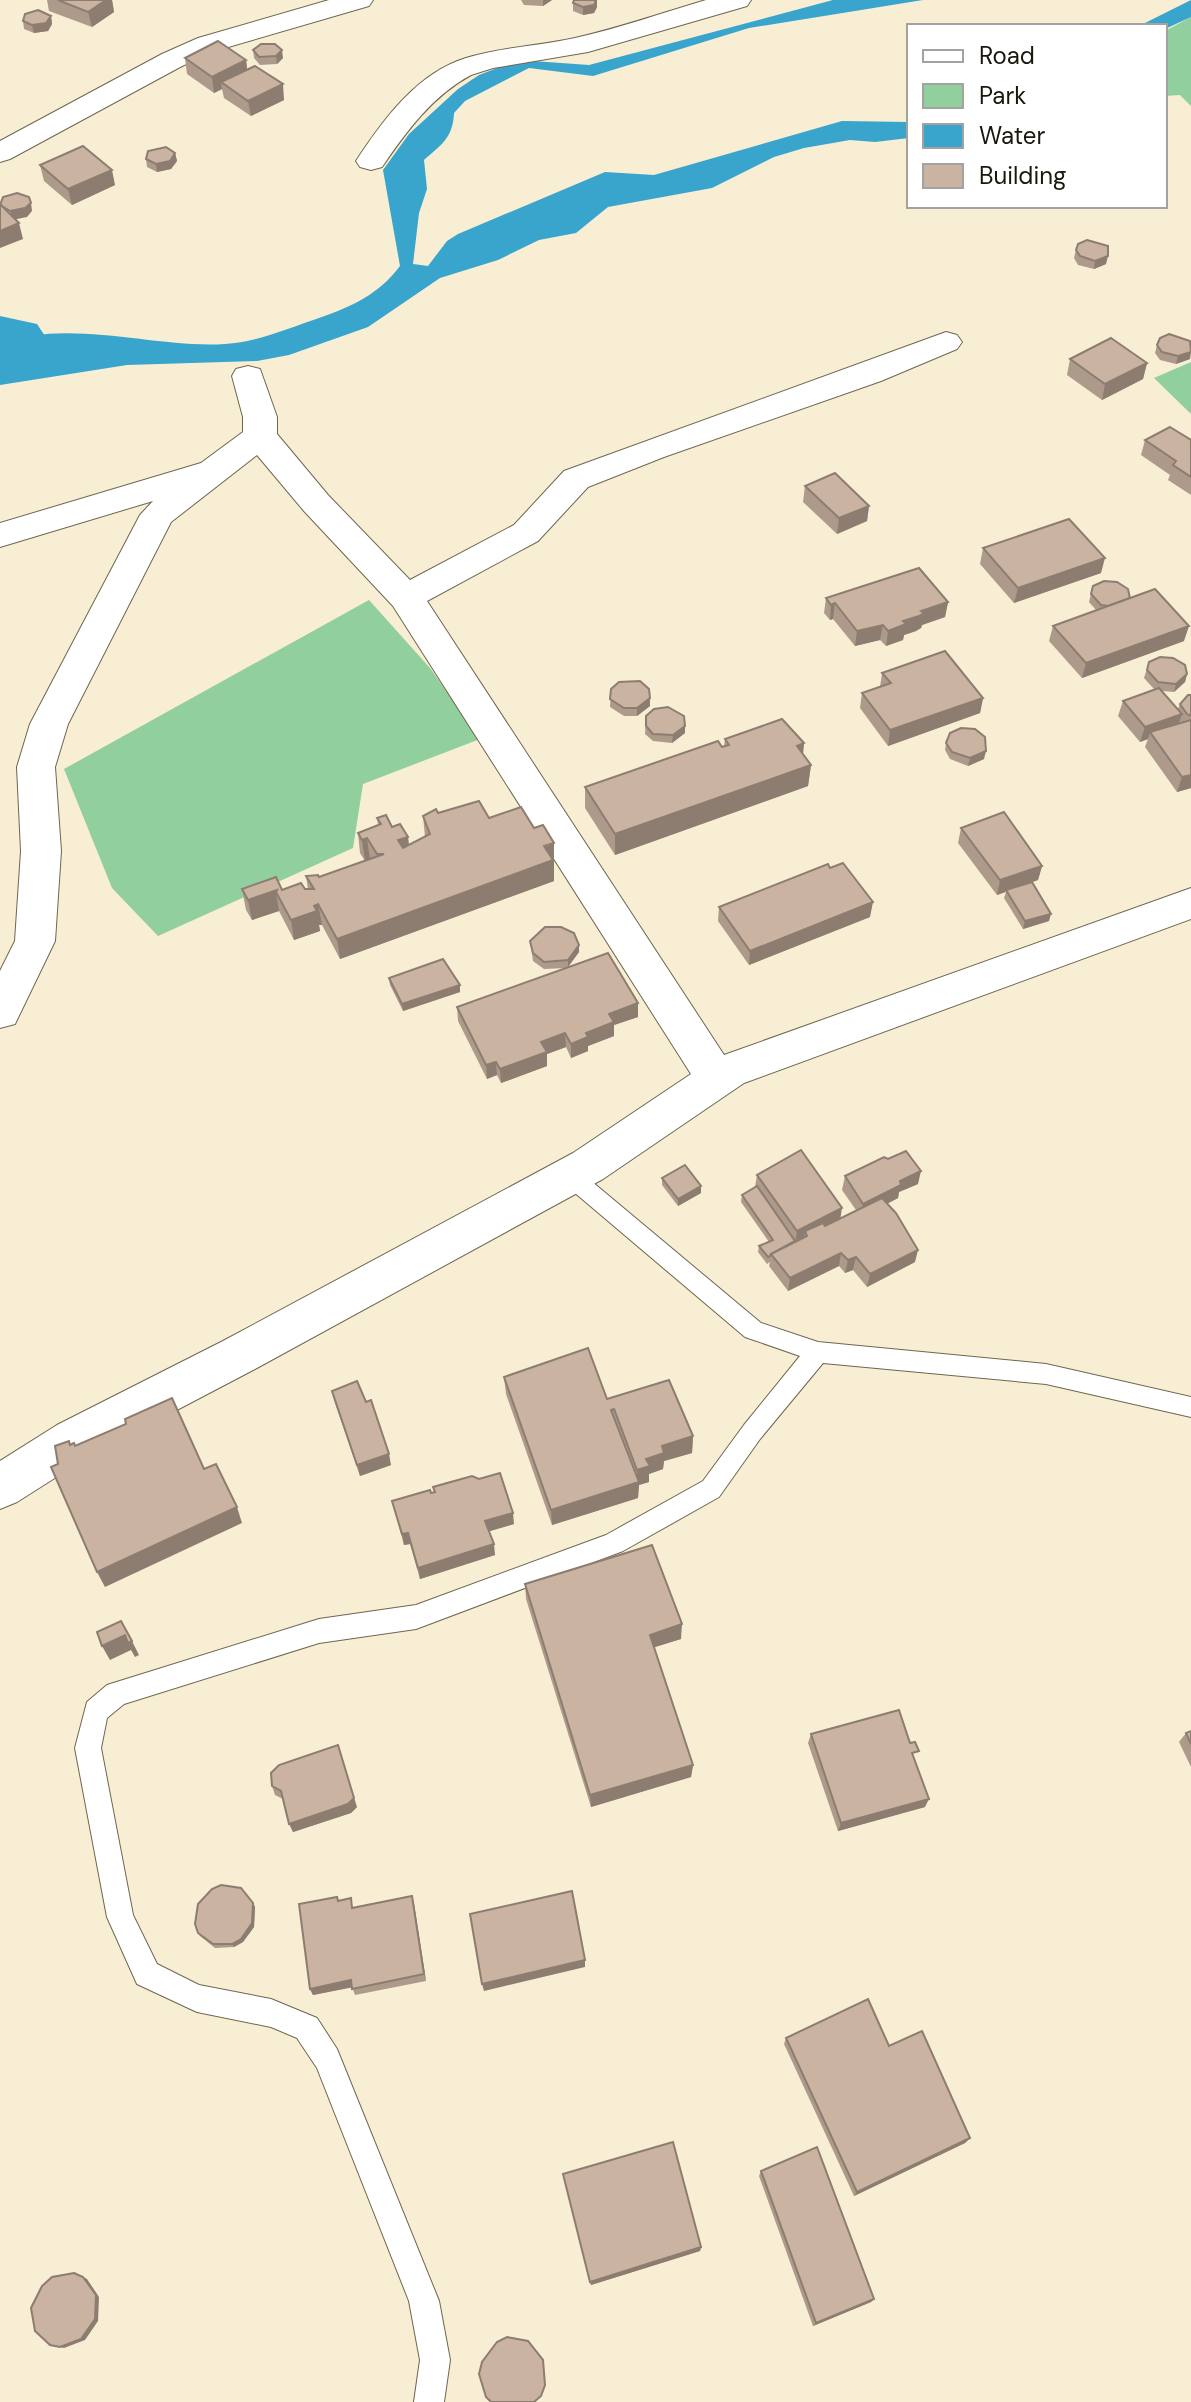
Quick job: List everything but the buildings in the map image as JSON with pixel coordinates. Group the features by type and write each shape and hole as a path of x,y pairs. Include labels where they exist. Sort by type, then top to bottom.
{"street":[{"path":"0,153 172,60 208,44 359,0"},
{"path":"371,161 403,115 419,58 472,66 629,33 737,0"},
{"path":"406,597 526,533 576,479 652,449 869,374 946,342"},
{"path":"248,376 260,417 260,436 316,503 406,597 717,1079"},
{"path":"0,1012 35,941 41,851 36,767 49,724 157,515 260,436"},
{"path":"0,535 213,471"},
{"path":"0,1487 74,1440 239,1355 570,1176 729,1071 1191,903"}],"lane":[{"path":"570,1176 753,1330 818,1352 1046,1374 1191,1407"},
{"path":"429,2402 435,2360 424,2301 327,2059 307,2028 271,2013 197,1998 147,1974 120,1917 88,1748 96,1711 116,1694 319,1631 416,1617 614,1543 711,1489 752,1432 818,1352"}],"green space":[{"path":"1191,17 1191,106 1180,95 1167,96 1167,30"},
{"path":"1191,362 1191,414 1154,378"},
{"path":"369,600 430,668 480,739 363,784 353,848 158,936 112,888 64,769"}],"water":[{"path":"833,0 923,0 749,28 593,76 529,68 465,101 454,113 445,140 424,160 427,189 419,213 413,264 428,266 447,241 458,234 605,172 654,175 842,121 907,122 907,138 875,142 850,140 804,148 774,157 712,188 608,207 576,233 539,240 498,260 440,278 368,327 289,355 257,361 127,365 0,385 0,345 25,337 81,334 198,344 237,343 285,330 354,304 383,284 400,266 383,170 409,134 458,89 479,75 505,65 533,61 589,65"},
{"path":"1191,0 1191,17 1167,28 1167,24 1143,24"}],"waterway":[{"path":"0,337 13,339"}]}
